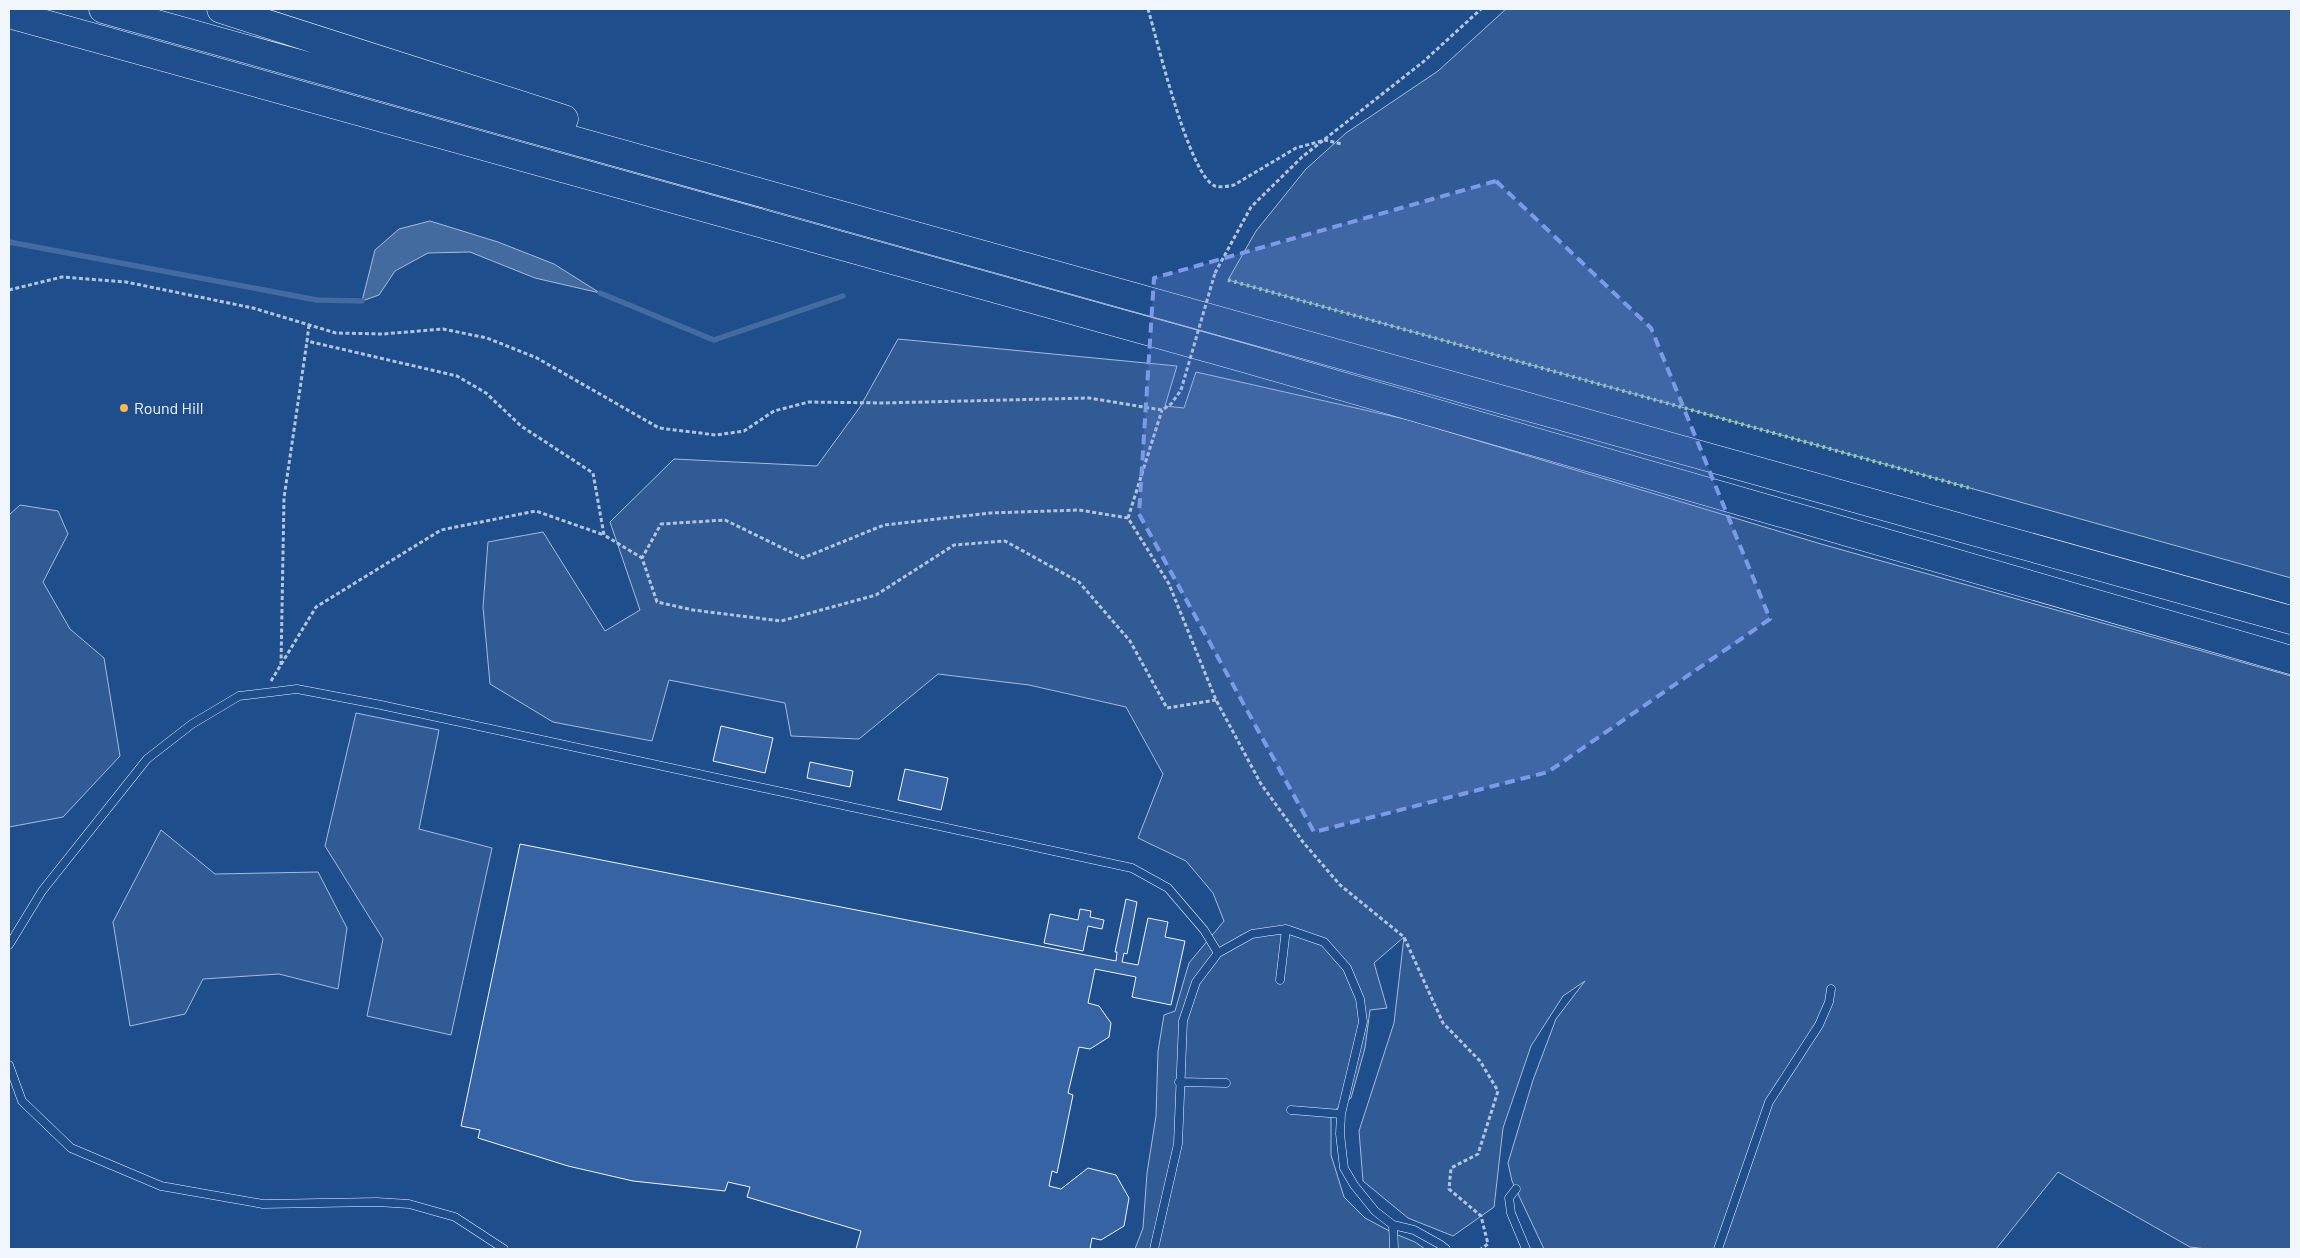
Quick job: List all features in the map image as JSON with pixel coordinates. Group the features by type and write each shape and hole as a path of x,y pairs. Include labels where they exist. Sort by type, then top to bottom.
{"highway":[{"path":"103,9 2291,620"},
{"path":"221,9 540,111 1186,312"},
{"path":"9,14 1244,358 2291,660"}],"lane":[{"path":"9,945 42,891 147,759 192,724 239,696 297,689 381,705 1132,868 1168,888 1204,930 1218,953"},
{"path":"1280,980 1286,929"},
{"path":"1154,1249 1178,1144 1178,1082 1183,1021 1196,982 1218,953 1252,934 1286,929 1324,942 1346,968 1360,999 1363,1022 1341,1114 1340,1134 1344,1168 1354,1185 1375,1211 1393,1225 1414,1230 1441,1244 1446,1249"},
{"path":"1718,1249 1768,1102 1819,1025 1829,1002 1831,989"},
{"path":"9,1065 22,1101 70,1148 161,1186 263,1204 377,1202 409,1204 455,1217 504,1249"},
{"path":"1178,1082 1226,1083"},
{"path":"1291,1110 1341,1114"},
{"path":"1516,1189 1509,1198 1511,1213 1526,1249"},
{"path":"1393,1225 1394,1249"}],"path":[{"path":"1148,9 1192,152 1204,176 1214,186 1234,185 1296,148 1325,140 1342,144"},
{"path":"1128,518 1162,410 1171,404 1181,390 1215,273 1251,207 1302,157 1423,62 1482,9"},
{"path":"9,290 62,277 126,282 253,308 336,334 383,334 443,328 487,338 537,358 659,428 716,435 744,431 774,411 809,402 883,403 1089,398 1162,410"},
{"path":"280,665 284,498 309,325"},
{"path":"307,341 457,376 486,393 521,426 593,473 604,535"},
{"path":"642,558 661,524 725,520 803,558 884,525 990,513 1078,510 1128,518 1169,584 1216,700 1261,784 1303,842 1340,885 1404,936 1443,1023 1480,1061 1498,1091 1478,1154 1451,1168 1449,1189 1481,1216 1488,1244 1481,1249"},
{"path":"263,693 316,607 441,530 536,511 604,535 642,558 657,602 693,610 781,621 876,595 954,545 1005,541 1079,582 1130,641 1167,708 1216,700"}],"highlighted area":[{"path":"1496,181 1651,328 1770,619 1548,772 1314,832 1139,514 1154,278"}],"shaded area":[{"path":"1506,9 2291,9 2291,578 1228,280 1256,231 1306,169 1346,133 1438,71"},
{"path":"430,221 498,242 554,264 600,293 535,278 470,252 428,253 395,271 379,295 362,301 375,250 399,229"},
{"path":"898,339 1177,366 1165,406 1184,408 1196,372 1409,420 1821,544 2291,676 2291,1249 2207,1249 2190,1247 2058,1172 1996,1249 1544,1249 1512,1181 1508,1163 1533,1080 1556,1019 1585,981 1563,996 1531,1046 1503,1128 1494,1207 1453,1236 1408,1218 1363,1181 1359,1131 1394,1023 1404,937 1374,963 1387,1008 1370,1010 1365,1048 1351,1098 1331,1113 1331,1155 1344,1197 1365,1218 1415,1242 1425,1249 1135,1249 1143,1228 1147,1173 1156,1116 1158,1051 1164,1015 1175,1011 1189,963 1224,921 1213,893 1186,861 1138,838 1163,774 1126,707 1029,685 938,674 859,739 791,736 785,703 669,680 652,741 553,722 490,684 483,607 488,542 543,532 605,631 640,610 610,522 674,459 817,466 860,407"},
{"path":"20,505 58,511 68,534 43,582 70,629 104,658 120,756 63,817 9,827 9,515"},
{"path":"356,713 439,730 419,829 492,848 451,1035 367,1016 383,939 325,846"},
{"path":"161,830 215,874 318,872 347,928 338,989 279,974 203,979 185,1014 130,1026 113,922"}],"building":[{"path":"721,726 773,738 765,773 713,761"},
{"path":"810,762 853,771 850,787 807,778"},
{"path":"905,769 948,778 941,810 898,800"},
{"path":"520,844 1116,961 1117,952 1115,952 1126,899 1137,902 1127,954 1124,953 1122,962 1138,965 1148,918 1168,922 1165,937 1185,941 1171,1005 1132,997 1136,977 1095,969 1088,1003 1099,1006 1111,1023 1109,1037 1090,1049 1079,1047 1068,1093 1073,1095 1057,1173 1052,1171 1049,1186 1061,1189 1088,1168 1116,1175 1129,1198 1124,1226 1101,1240 1092,1238 1090,1249 856,1249 861,1231 747,1197 750,1187 728,1182 725,1191 633,1181 568,1166 478,1138 480,1130 461,1126"},
{"path":"1080,909 1091,911 1090,917 1104,920 1102,929 1088,926 1083,951 1044,943 1050,914 1078,920"}],"waterway":[{"path":"9,242 317,300 362,301"},
{"path":"600,293 714,340 843,296"}],"hedge":[{"path":"1228,280 1973,489"}],"place":[{"name":"Round Hill","path":"124,408"}]}
